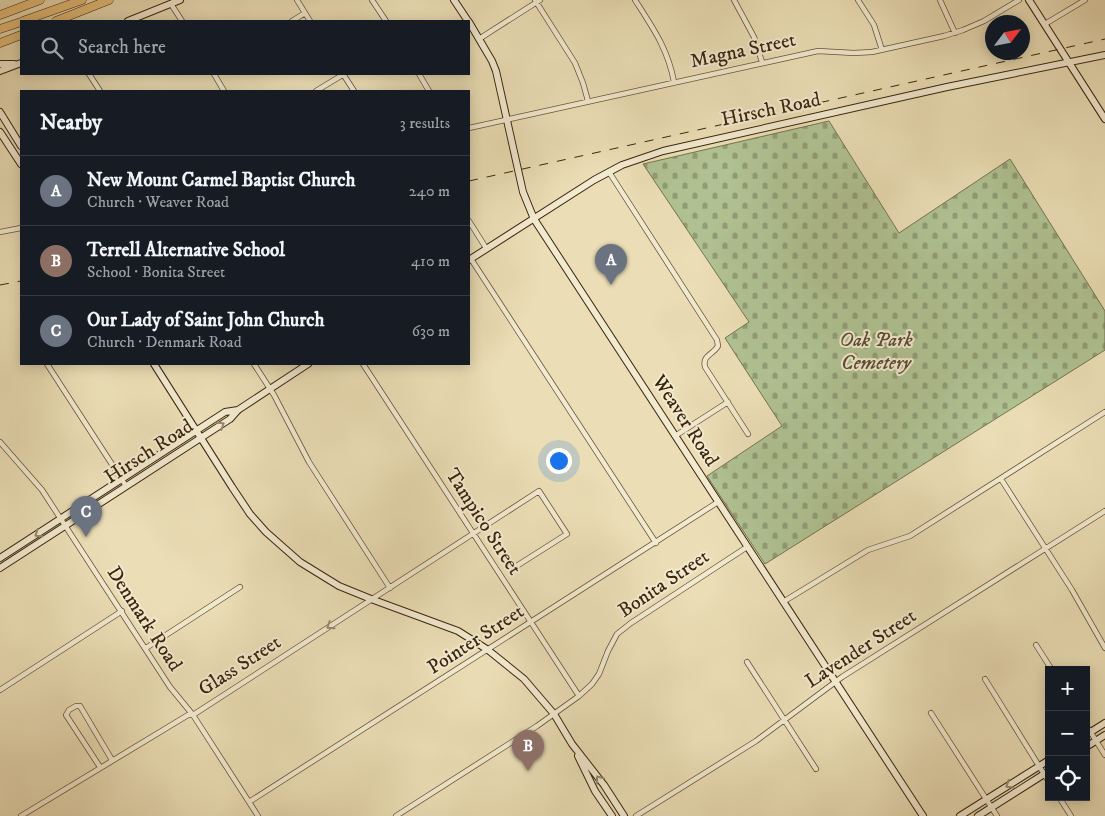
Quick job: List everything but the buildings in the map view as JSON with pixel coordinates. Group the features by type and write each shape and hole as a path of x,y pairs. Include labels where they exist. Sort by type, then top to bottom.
{"highway":[{"path":"0,15 40,0"},
{"path":"27,20 82,0"},
{"path":"59,20 109,0"},
{"path":"0,30 20,23"},
{"path":"0,43 20,35"}],"main road":[{"path":"131,20 180,0"},
{"name":"Weaver Road","path":"454,0 467,20"},
{"path":"1029,0 1105,120"},
{"name":"Weaver Road","path":"470,25 496,71 523,192 534,219 923,816"},
{"name":"Hirsch Road","path":"470,260 594,180 637,160 681,146 950,86 1105,54"},
{"path":"0,64 20,64"},
{"path":"0,71 20,64"},
{"path":"0,112 20,144"},
{"path":"0,132 20,162"},
{"path":"155,365 250,514 266,532 300,562 339,586 458,631 488,650 524,679 554,714 572,744 595,791 612,816"},
{"name":"Hirsch Road","path":"0,568 230,420 238,410 307,365"},
{"name":"Hirsch Road","path":"0,558 225,412 238,410"},
{"path":"1090,733 1105,723"},
{"path":"1090,745 1105,735"},
{"path":"572,744 604,785 624,816"},
{"path":"960,816 1045,762"},
{"path":"978,816 1045,774"}],"street":[{"path":"297,0 309,20"},
{"path":"372,0 385,20"},
{"path":"635,0 661,41 671,65 674,82"},
{"path":"734,0 754,37 762,62"},
{"path":"858,0 874,25 882,50"},
{"path":"940,0 955,33"},
{"name":"Magna Street","path":"470,128 818,51 854,54 882,50 955,33 984,21 1019,0"},
{"path":"1045,24 1085,0"},
{"path":"479,39 537,1 577,68 588,101"},
{"path":"171,4 181,20"},
{"path":"294,20 305,13"},
{"path":"90,75 99,90"},
{"path":"215,75 223,90"},
{"path":"318,90 342,75"},
{"path":"345,75 353,90"},
{"path":"420,75 428,90"},
{"path":"609,172 717,340 718,346 704,363 748,434"},
{"path":"470,223 486,248"},
{"path":"0,232 20,228"},
{"path":"470,260 656,543"},
{"path":"48,365 126,486"},
{"path":"255,365 309,462 390,588"},
{"name":"Tampico Street","path":"364,365 579,696"},
{"path":"675,436 728,402"},
{"path":"783,602 868,550 910,536 1105,412"},
{"name":"Denmark Road","path":"0,442 42,490 170,687 194,715 258,816"},
{"path":"1001,479 1072,590 1105,648"},
{"name":"Glass Street","path":"21,816 188,715 194,715 539,491 567,534 515,567"},
{"name":"Pointer Street","path":"249,802 718,502"},
{"name":"Lavender Street","path":"636,816 756,741 836,682 1105,511"},
{"name":"Bonita Street","path":"396,816 579,696 592,684 599,674 617,634 747,547"},
{"path":"146,648 240,587"},
{"path":"0,690 122,612"},
{"path":"1036,645 1049,666"},
{"path":"747,662 816,769"},
{"path":"985,679 1039,766 1045,772"},
{"path":"100,767 66,716 69,710 80,706 112,760"},
{"path":"931,713 997,816"},
{"path":"1090,736 1096,741 1105,755"},
{"path":"1062,801 1071,816"}],"green space":[{"name":"Oak Park Cemetery","path":"829,121 899,233 1010,159 1105,311 1105,350 765,564 707,476 782,426 725,338 749,322 643,164"}],"railway":[{"path":"470,181 1105,39"},
{"path":"0,285 20,281"}],"place":[{"name":"New Mount Carmel Baptist Church","path":"611,285"},
{"name":"Our Lady of Saint John Church","path":"86,537"},
{"name":"Terrell Alternative School","path":"528,771"}]}
